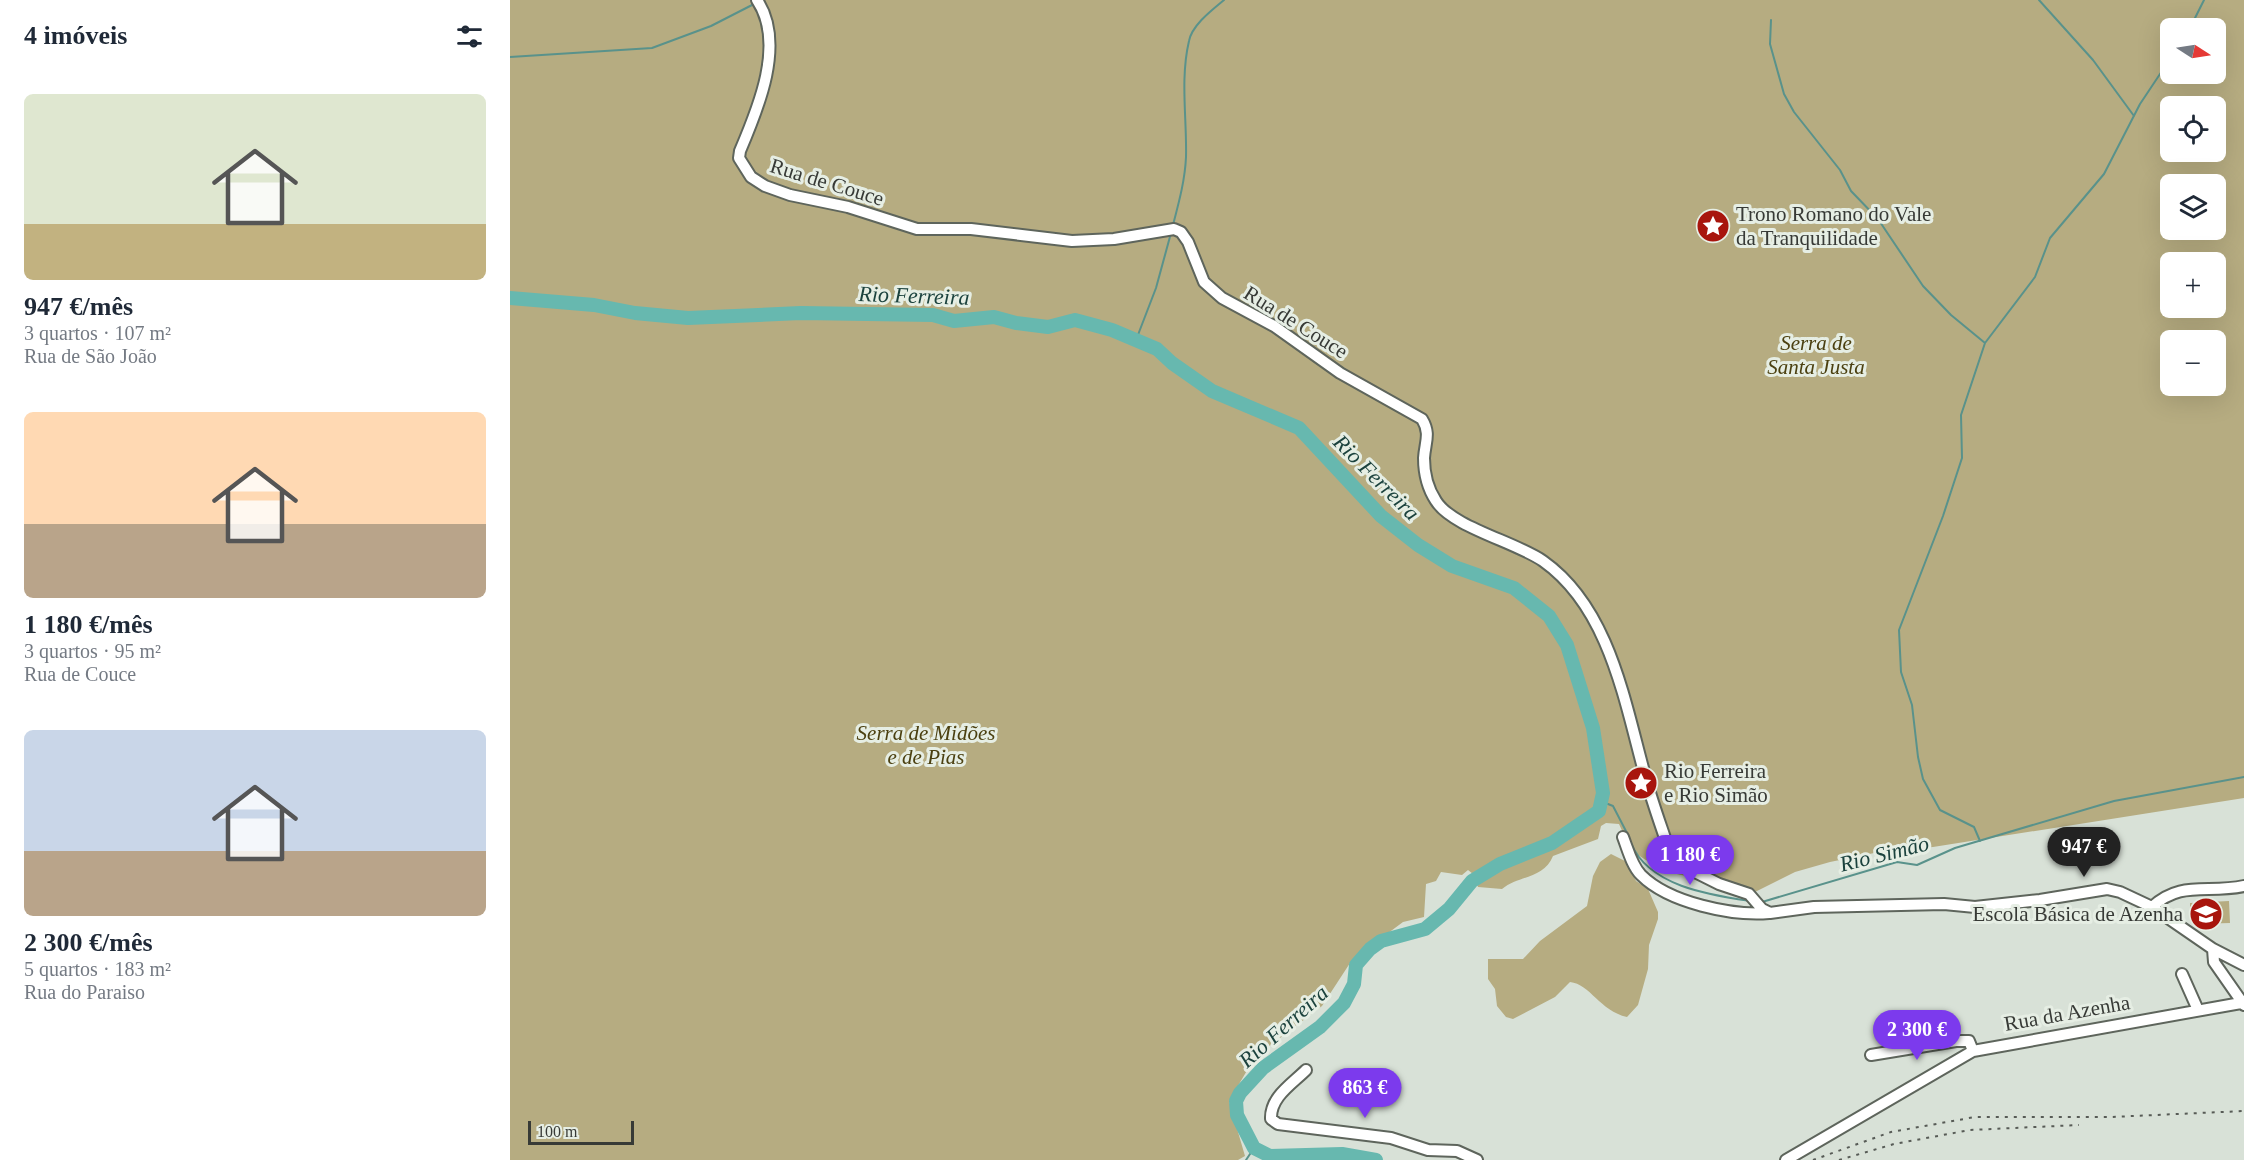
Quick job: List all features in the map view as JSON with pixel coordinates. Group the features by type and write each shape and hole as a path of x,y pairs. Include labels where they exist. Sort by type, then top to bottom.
{"street":[{"name":"Rua de Couce","path":"757,0 764,11 768,48 763,93 739,158 751,177 790,195 848,207 917,229 971,230 1072,241 1114,239 1167,228 1181,232 1204,282 1222,298 1274,326 1340,373 1422,419 1427,428 1428,437 1424,457 1426,480 1437,502 1452,518 1543,561 1574,592 1587,611 1613,663 1646,779 1670,851 1687,868 1751,895 1766,911"},
{"path":"1623,837 1641,875 1665,891 1719,909 1766,911 1944,904 1975,907 2040,900 2107,889 2120,892 2152,907 2213,949 2244,964"},
{"path":"2152,907 2166,894 2182,889 2221,891 2244,886"},
{"path":"2213,949 2214,962 2242,1004"},
{"path":"2182,974 2198,1010"},
{"name":"Rua da Azenha","path":"1786,1160 1973,1051 2242,1004"},
{"path":"1871,1055 1956,1041 1968,1041 1973,1051"},
{"path":"1306,1070 1276,1098 1271,1110 1271,1119 1278,1124 1354,1131 1391,1138 1428,1150 1457,1151 1477,1160"}],"green space":[{"path":"510,0 2244,0 2244,798 1933,847 1884,851 1795,872 1755,892 1698,868 1687,876 1661,868 1638,855 1634,857 1619,824 1606,823 1601,826 1598,839 1553,856 1544,869 1502,889 1478,887 1473,874 1468,870 1462,875 1441,872 1436,881 1426,884 1424,917 1403,922 1352,960 1322,1006 1255,1057 1229,1101 1245,1156 1238,1160 510,1160"},
{"path":"1611,854 1627,862 1636,881 1648,889 1658,912 1658,919 1649,945 1648,969 1638,1005 1627,1017 1618,1014 1602,1004 1584,987 1570,982 1555,997 1513,1019 1506,1017 1497,1006 1495,989 1488,979 1488,959 1523,959 1540,941 1587,906 1593,876 1600,862"},
{"path":"2229,901 2230,923 2198,924 2198,907 2190,907 2190,903"}],"waterway":[{"path":"1173,225 1185,166 1184,84 1189,41 1198,24 1224,0"},
{"path":"2039,0 2093,60 2134,116"},
{"path":"2195,18 2204,0"},
{"path":"510,57 652,48 711,26 754,4"},
{"path":"1771,20 1770,44 1784,94 1794,112 1840,170 1851,191 1878,219 1923,286 1951,315 1985,343"},
{"path":"1980,841 1974,827 1940,810 1923,779 1912,705 1901,672 1899,630 1943,516 1962,458 1961,415 1985,343 2035,277 2050,238 2104,174 2140,104 2160,74"},
{"path":"1136,340 1156,288 1171,233"},
{"name":"Rio Ferreira","path":"510,298 594,305 635,313 688,318 801,313 933,315 954,321 994,317 1016,323 1048,327 1075,320 1112,330 1157,349 1172,363 1212,391 1299,428 1381,516 1418,545 1452,566 1514,588 1549,616 1567,645 1593,728 1603,793 1599,811 1552,843 1500,864 1472,881 1449,909 1425,929 1381,941 1370,949 1356,965 1354,984 1344,1003 1320,1027 1263,1068 1240,1093 1236,1101 1237,1115 1254,1148 1270,1156 1342,1154 1376,1160"},
{"name":"Rio Simão","path":"1762,902 1897,862 1917,865 1955,848 2114,801 2244,777"},
{"name":"Rio Simão","path":"1603,802 1613,806 1628,835"},
{"name":"Rio Simão","path":"1631,843 1639,858 1666,879 1699,891 1750,901"},
{"path":"1246,1160 1254,1148"}],"railway":[{"path":"1813,1160 1891,1132 1975,1117 2111,1117 2244,1111"},
{"path":"1839,1160 1894,1144 1970,1130 2079,1125"}],"place":[{"name":"Trono Romano do Vale da Tranquilidade","path":"1713,226"},
{"name":"Rio Ferreira e Rio Simão","path":"1641,783"},
{"name":"Escola Básica de Azenha","path":"2206,914"}],"park label":[{"name":"Serra de Santa Justa","path":"1816,355"},
{"name":"Serra de Midões e de Pias","path":"926,745"}]}
